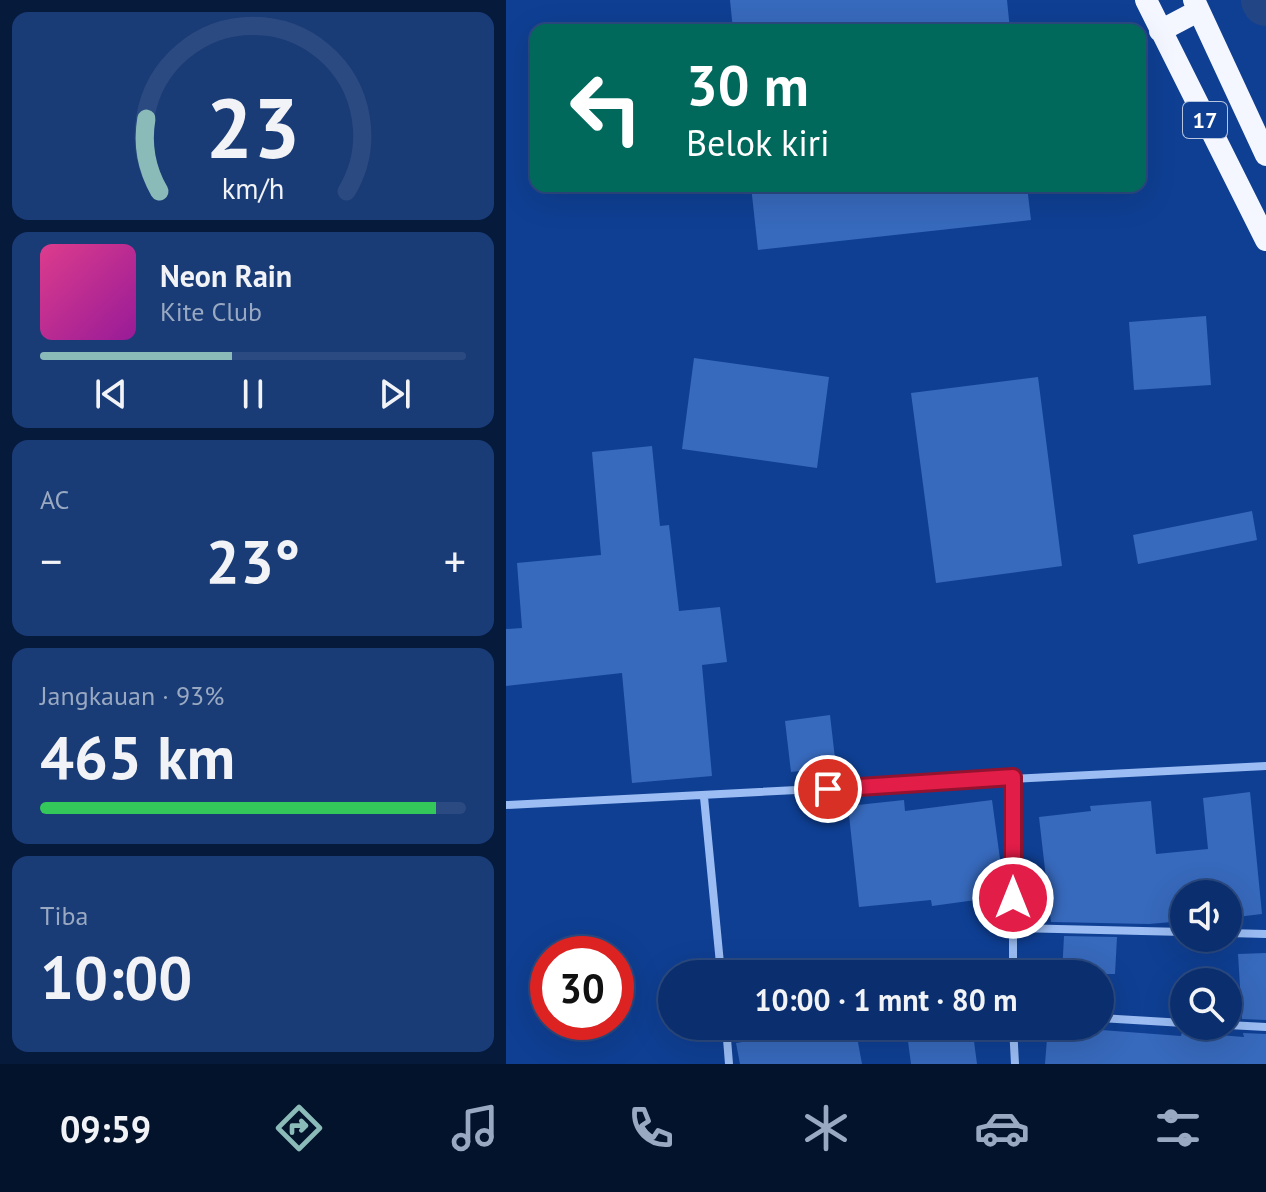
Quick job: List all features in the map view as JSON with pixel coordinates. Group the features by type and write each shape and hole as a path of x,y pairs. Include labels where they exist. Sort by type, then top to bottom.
{"highway":[{"name":"17","path":"1146,0 1266,240"},
{"name":"17","path":"1196,5 1266,155"},
{"path":"1160,31 1196,5"}],"street":[{"path":"506,805 1266,766"},
{"path":"1013,777 1013,960"},
{"path":"704,797 720,960"},
{"path":"1013,928 1170,932"},
{"path":"1242,933 1266,934"},
{"path":"1114,1019 1170,1022"},
{"path":"1242,1026 1266,1027"},
{"path":"727,1040 729,1064"},
{"path":"1014,1040 1015,1064"}],"building":[{"path":"730,0 1007,0 1009,24 732,24"},
{"path":"752,192 1028,192 1031,220 758,250"},
{"path":"1206,316 1211,385 1134,390 1129,322"},
{"path":"694,358 829,377 817,468 682,449"},
{"path":"1038,377 1062,566 936,583 911,393"},
{"path":"652,446 660,526 669,525 679,611 720,607 727,662 702,665 712,776 632,783 622,673 506,686 506,629 522,628 517,563 601,555 592,452"},
{"path":"1252,511 1257,540 1138,564 1133,535"},
{"path":"830,715 836,767 791,772 785,721"},
{"path":"1250,792 1262,914 1242,916 1242,880 1170,880 1170,922 1051,922 1039,817 1091,811 1090,806 1151,801 1156,854 1208,849 1203,798"},
{"path":"904,800 905,811 992,800 1005,896 932,906 931,900 859,907 848,806"},
{"path":"1064,936 1117,937 1115,974 1114,960 1063,960"},
{"path":"1266,953 1266,1020 1242,1019 1242,968 1239,968 1238,954"},
{"path":"1114,1031 1170,1035 1170,1040 1242,1040 1243,1033 1266,1034 1266,1064 1045,1064 1047,1040 1114,1040"},
{"path":"755,1040 858,1040 862,1064 740,1064 736,1043"},
{"path":"908,1040 974,1040 977,1064 911,1064"}],"route":[{"path":"828,789 1013,777 1013,898"}]}
